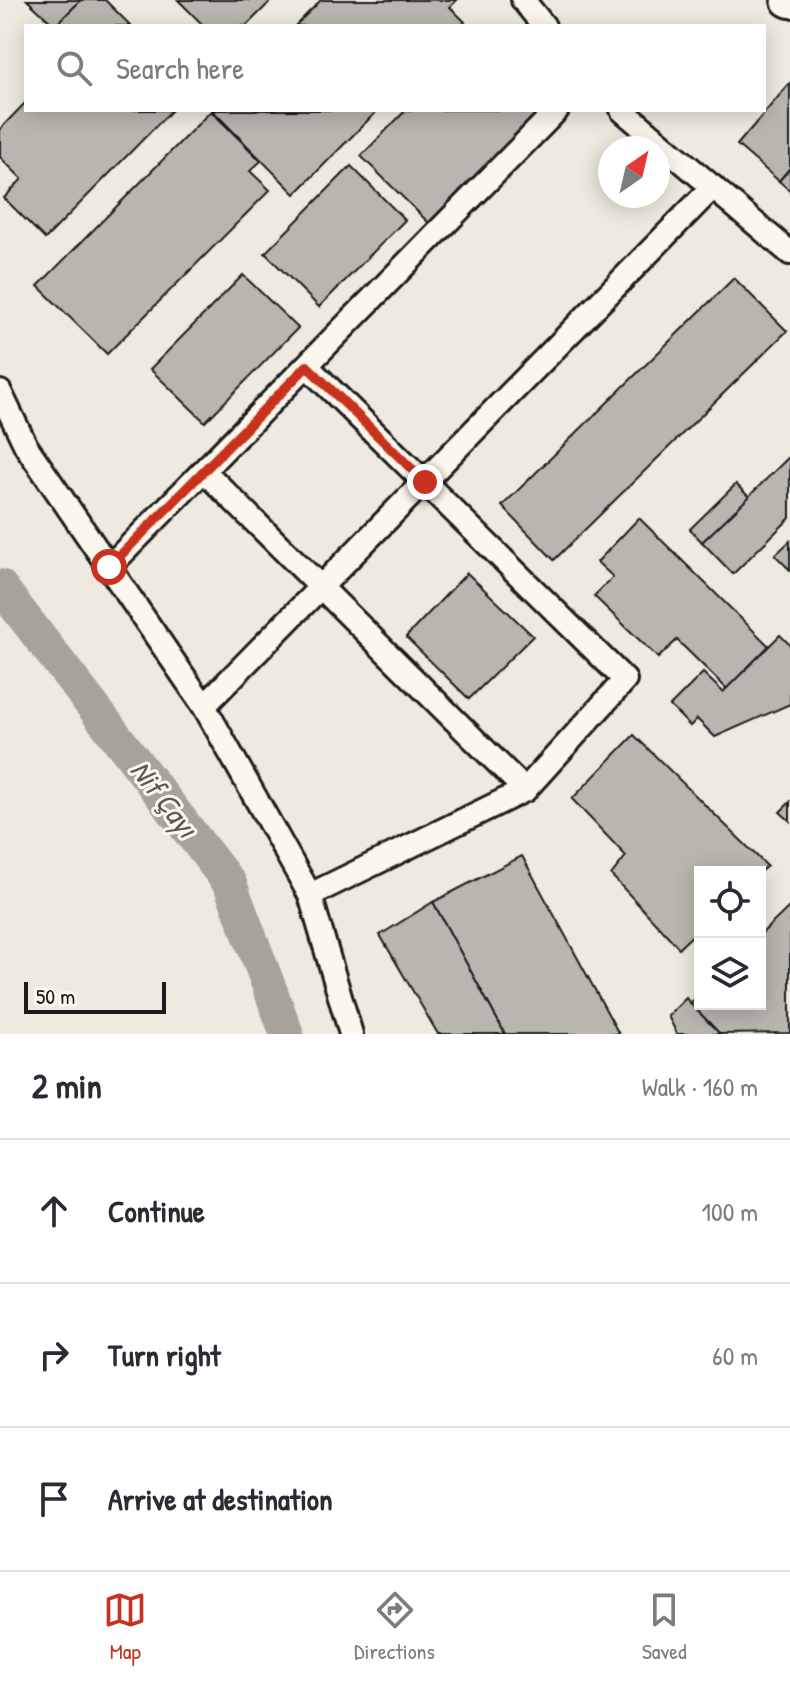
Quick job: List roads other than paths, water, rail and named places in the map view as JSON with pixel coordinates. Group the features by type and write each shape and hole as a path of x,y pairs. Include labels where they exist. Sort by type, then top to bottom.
{"lane":[{"path":"523,0 542,24"},
{"path":"109,567 555,112"},
{"path":"624,112 790,253"},
{"path":"204,706 713,187"},
{"path":"307,366 625,680 525,790 310,895"},
{"path":"0,392 26,446 204,706 310,895 351,1034"},
{"path":"204,471 525,790"}],"waterway":[{"name":"Nif Çayı","path":"0,586 230,884 287,1034"}]}
